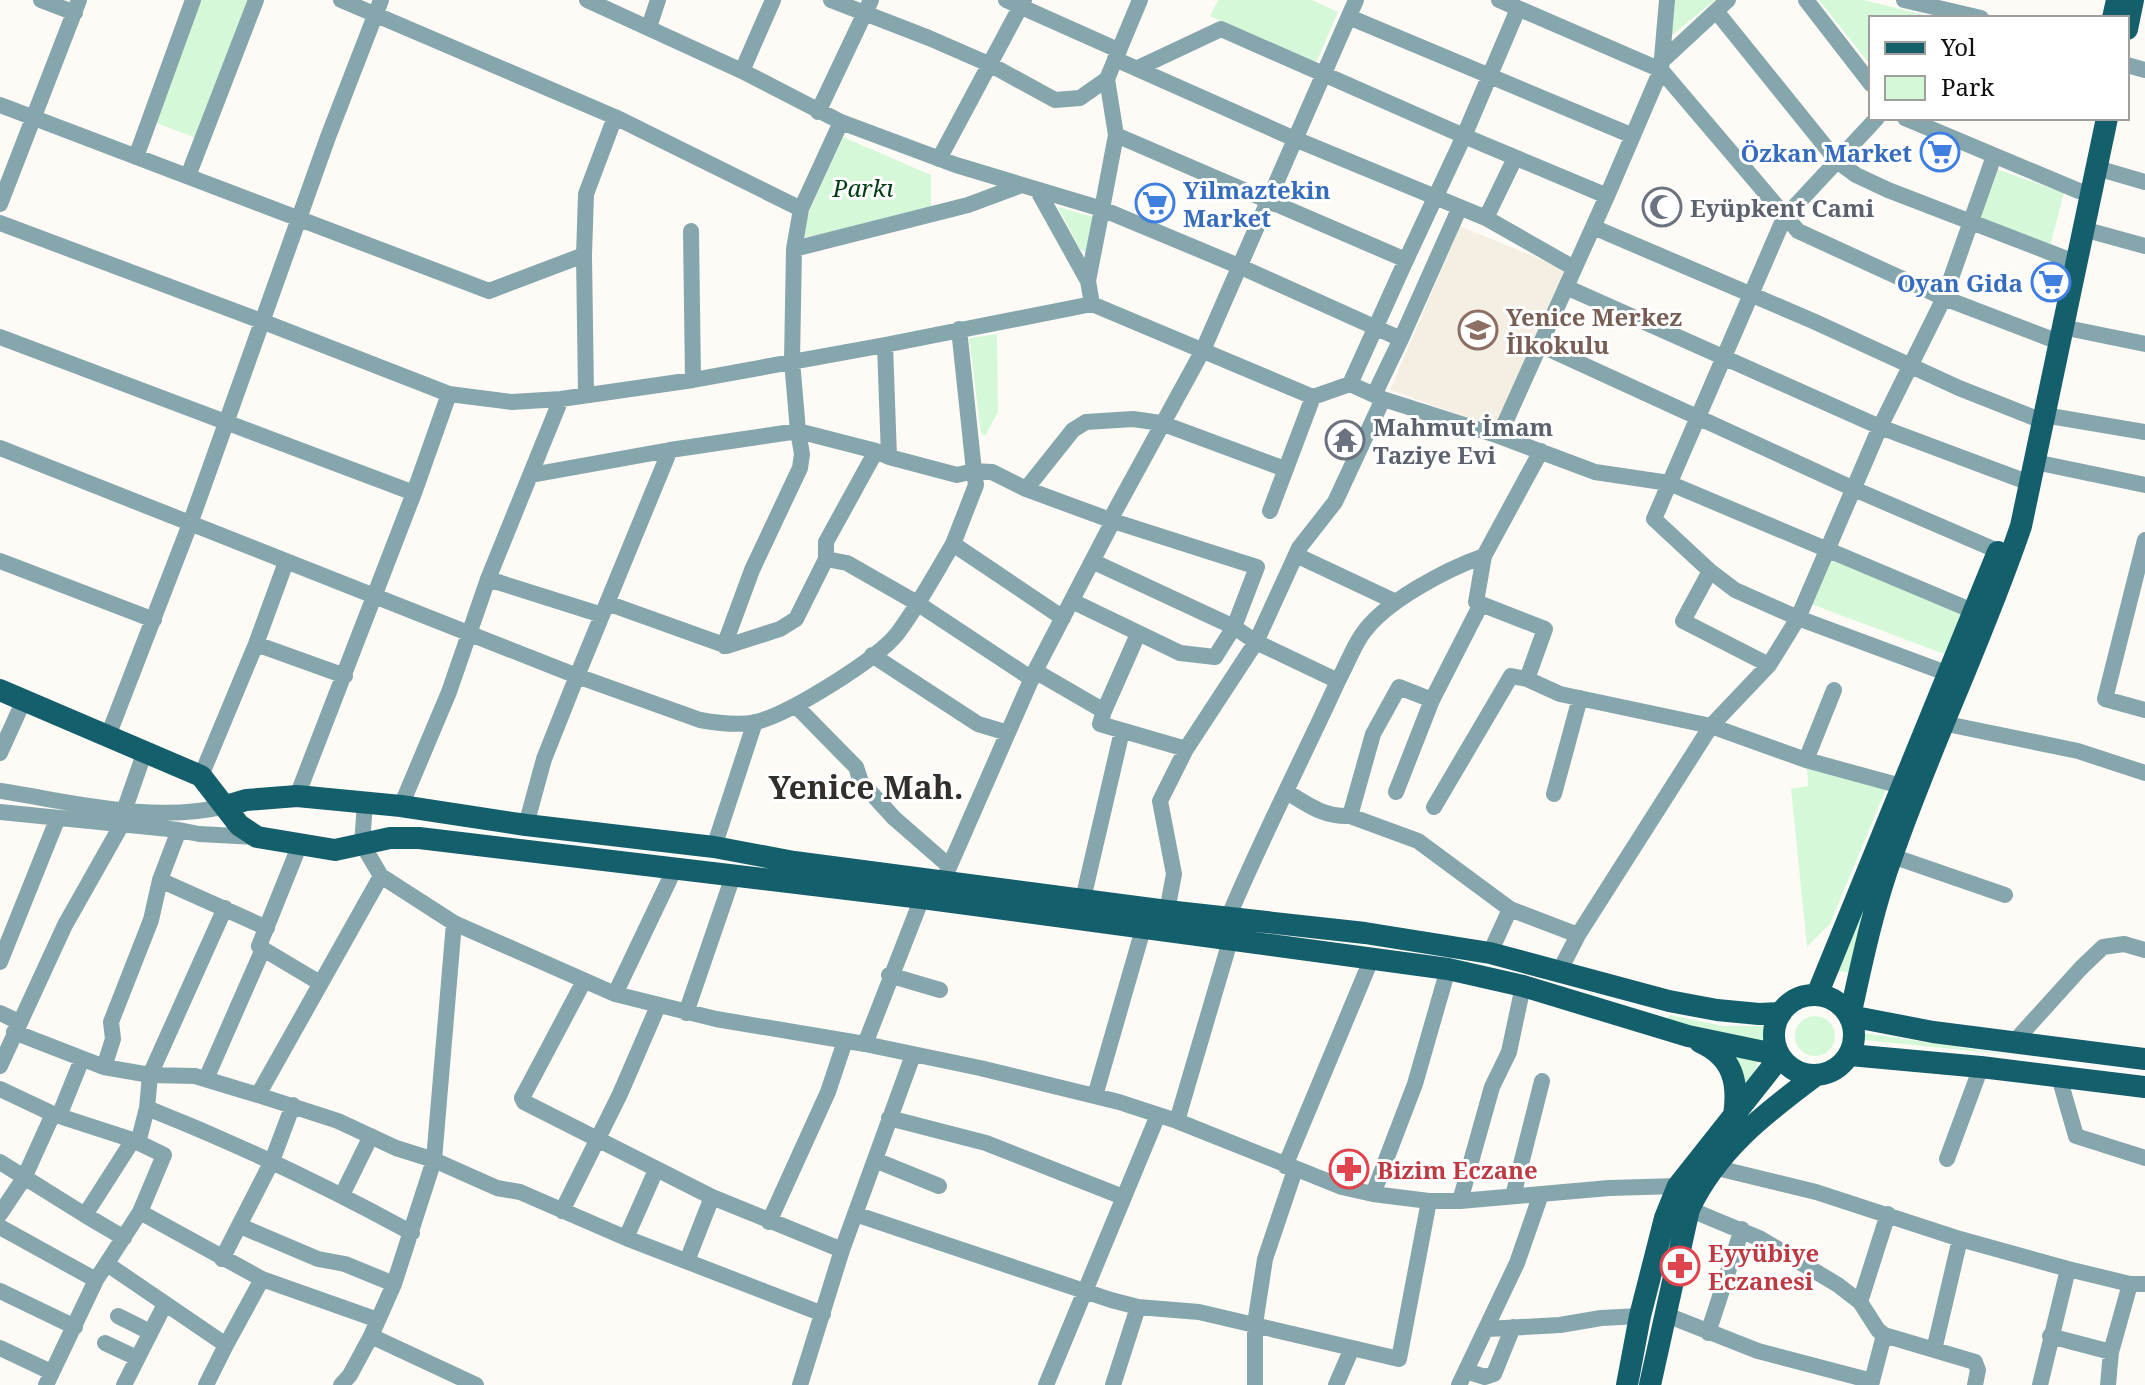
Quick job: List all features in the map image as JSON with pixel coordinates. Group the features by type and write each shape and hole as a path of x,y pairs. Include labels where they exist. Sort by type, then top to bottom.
{"main road":[{"path":"2056,333 2093,120"},
{"path":"1650,1385 1689,1209 1713,1167 1740,1135 1815,1076 1832,1072 1850,1055 1855,1039 1850,1016 1877,901 1942,723 2004,575 2021,526 2027,471 2056,333 2107,120"},
{"path":"1817,995 1998,551 2027,471"},
{"path":"0,690 201,776 239,825 257,837 335,850 390,838 419,838 922,898 1448,969 1523,986 1688,1036 1780,1056"},
{"path":"226,806 246,800 297,796 401,806 526,825 714,847 794,862 946,873 1083,899 1365,933 1490,953 1669,1001 1717,1010 1781,1013"},
{"path":"1815,1076 1795,1071 1780,1056 1774,1033 1781,1013 1800,997 1817,995 1836,1001 1850,1016 1933,1032 2145,1059"},
{"path":"1688,1036 1710,1046 1729,1065 1737,1097 1734,1116"},
{"path":"1850,1055 2145,1087"},
{"path":"1627,1385 1640,1316 1666,1212 1678,1186 1780,1056"}],"street":[{"path":"0,204 77,6 41,0"},
{"path":"136,157 193,0"},
{"path":"188,176 256,0"},
{"path":"341,0 379,7 615,117 801,209"},
{"path":"587,0 742,71 841,122 1019,186 1102,209 1401,339"},
{"path":"649,27 658,0"},
{"path":"742,71 773,0"},
{"path":"831,0 868,7 991,65 1055,100 1080,98 1107,79"},
{"path":"1088,281 1116,135 1107,79 1140,0"},
{"path":"1499,436 1607,196 1661,66 1667,0"},
{"path":"1806,0 1869,81"},
{"path":"1904,0 1974,16"},
{"path":"939,159 991,65 1017,2 1138,68 1295,139 1486,218 1574,268"},
{"path":"1350,384 1490,76 1511,4 1661,66 1784,218 1798,231 1944,298 2056,333 2145,344"},
{"path":"1661,66 1722,5 1837,161 1856,175 2067,259"},
{"path":"797,707 856,767 861,782 946,873 1034,675 1161,423 1203,350 1269,203 1350,6 1490,76 1633,136"},
{"path":"108,736 190,524 328,137 379,7"},
{"path":"818,112 868,7"},
{"path":"1138,68 1221,29 1607,196"},
{"path":"0,105 489,291 584,255"},
{"path":"586,394 586,194 615,117"},
{"path":"1875,120 1784,218 1654,519 1735,590 1798,618 1946,673"},
{"path":"1910,120 2079,191"},
{"path":"724,646 752,570 800,468 802,454 792,361 794,249 801,209 841,122"},
{"path":"1116,135 1406,260"},
{"path":"1559,972 1578,935 1711,726 1769,665 1798,618 1880,427 1944,298 1994,156"},
{"path":"1486,218 1515,158"},
{"path":"2097,168 2145,182"},
{"path":"794,249 968,205 1019,186"},
{"path":"1038,191 1088,281 1092,304"},
{"path":"1167,911 1174,874 1160,801 1186,749 1256,642 1296,555 1335,502 1401,339 1460,207"},
{"path":"0,223 449,394 512,402 561,399 693,380 1092,304 1313,397 1350,384 1379,397 1499,436 1595,472 1669,483 1973,611"},
{"path":"1593,227 1910,365 2039,416 2145,432"},
{"path":"2083,229 2145,246"},
{"path":"691,231 693,380"},
{"path":"1566,287 1880,427 2027,471 2145,485"},
{"path":"0,448 577,676 700,720 755,722 797,707 895,636 953,544 976,485 959,329"},
{"path":"0,337 414,493"},
{"path":"488,579 604,609 724,646 769,633 796,619 826,559 826,542 883,454 885,345"},
{"path":"1540,345 1854,489 1998,551"},
{"path":"297,796 345,676 449,394"},
{"path":"1270,511 1313,397"},
{"path":"401,806 449,692 488,579 561,399"},
{"path":"1026,489 1067,435 1086,422 1133,419 1161,423 1285,469"},
{"path":"531,475 798,431 957,475 974,471 992,472 1026,489 1111,520 1257,567 1234,627 1215,657 1180,653 1072,601"},
{"path":"526,825 544,759 670,450"},
{"path":"1527,679 1545,629 1476,602 1484,556 1541,451"},
{"path":"2145,540 2105,699 2145,710"},
{"path":"953,544 1063,618"},
{"path":"1296,555 1396,602"},
{"path":"1228,918 1261,840 1362,634 1396,602 1454,566 1484,556"},
{"path":"826,559 847,563 1034,675 1104,711"},
{"path":"0,561 154,620"},
{"path":"1092,561 1234,627 1256,642 1338,681"},
{"path":"201,776 286,562"},
{"path":"1710,571 1683,621 1769,665"},
{"path":"1396,792 1432,700 1481,604"},
{"path":"1138,634 1100,724 1186,749"},
{"path":"256,644 345,676"},
{"path":"872,655 978,724 1008,733"},
{"path":"1434,807 1511,676 1527,679 1560,694 1711,726 1806,760 1901,786"},
{"path":"1350,816 1373,734 1399,687 1432,700"},
{"path":"1806,760 1834,690"},
{"path":"1554,794 1580,698"},
{"path":"0,753 24,700"},
{"path":"714,847 755,722"},
{"path":"1942,723 2078,751 2145,773"},
{"path":"1083,899 1122,731"},
{"path":"0,1066 65,925 123,817 145,751"},
{"path":"0,791 199,834 257,837"},
{"path":"1287,792 1332,817 1350,816 1418,841 1510,909 1578,935"},
{"path":"365,803 362,844 381,876 454,923 615,994 686,1013 865,1044 1095,1096 1177,1121 1290,1168 1348,1189 1373,1194 1429,1201 1460,1201 1678,1186"},
{"path":"0,812 57,820 197,813 226,806"},
{"path":"0,962 57,820"},
{"path":"104,1067 113,1039 111,1022 151,920 160,880 179,830"},
{"path":"300,844 259,946 320,983"},
{"path":"1892,856 2005,895"},
{"path":"615,994 675,868"},
{"path":"258,1095 381,876"},
{"path":"686,1013 733,876"},
{"path":"160,880 267,928"},
{"path":"865,1044 889,975 922,898"},
{"path":"85,1215 136,1141 147,1108 150,1075 225,908"},
{"path":"1490,953 1510,909"},
{"path":"341,1385 350,1375 371,1336 394,1284 434,1160 454,923"},
{"path":"1095,1096 1143,929"},
{"path":"1177,1121 1230,941"},
{"path":"2013,1043 2103,947 2124,944 2145,950"},
{"path":"206,1079 263,949"},
{"path":"1255,1385 1255,1324 1265,1259 1290,1168 1371,960"},
{"path":"1373,1194 1415,1084 1448,969"},
{"path":"889,975 940,990"},
{"path":"584,981 522,1098 524,1102 712,1197 842,1250"},
{"path":"1460,1201 1492,1087 1509,1052 1523,986"},
{"path":"562,1211 599,1138 658,1006"},
{"path":"0,1013 17,1027 82,1059 104,1067 150,1075 195,1076 293,1105 823,1314"},
{"path":"769,1222 828,1092 845,1041"},
{"path":"800,1385 842,1250 913,1055"},
{"path":"0,1214 24,1178 82,1059"},
{"path":"1947,1159 1981,1067"},
{"path":"2059,1077 2076,1136 2145,1158"},
{"path":"1513,1196 1542,1081"},
{"path":"0,1089 56,1115 136,1141 164,1155 140,1212 96,1280 48,1379 0,1348"},
{"path":"222,1259 272,1161 293,1105"},
{"path":"147,1108 272,1161 412,1233"},
{"path":"1046,1385 1158,1115"},
{"path":"889,1118 986,1143 1123,1197"},
{"path":"342,1195 371,1136"},
{"path":"875,1160 939,1186"},
{"path":"0,1162 124,1238"},
{"path":"1713,1167 1816,1192 1960,1239 2068,1269 2137,1284 2111,1352 2108,1385"},
{"path":"626,1238 656,1170"},
{"path":"1513,1327 1494,1374 1462,1378 1517,1263 1541,1194"},
{"path":"687,1261 712,1197"},
{"path":"855,1214 1138,1307 1199,1312 1399,1359 1429,1201"},
{"path":"1689,1209 1742,1229 1838,1285 1860,1302 1884,1335 1975,1362 1978,1370 1975,1385"},
{"path":"140,1212 262,1279 378,1320"},
{"path":"1860,1302 1888,1214"},
{"path":"240,1226 318,1259 345,1264 394,1284"},
{"path":"0,1227 96,1280"},
{"path":"1708,1333 1742,1229"},
{"path":"1934,1350 1960,1239"},
{"path":"107,1264 226,1345"},
{"path":"2040,1385 2068,1269"},
{"path":"206,1385 262,1279"},
{"path":"0,1291 75,1327"},
{"path":"124,1385 165,1304"},
{"path":"1113,1385 1138,1307"},
{"path":"1664,1314 1758,1351 1872,1383 1884,1335"},
{"path":"118,1316 150,1332"},
{"path":"1487,1329 1640,1316"},
{"path":"371,1336 476,1385"},
{"path":"2050,1336 2111,1352"},
{"path":"105,1343 137,1358"},
{"path":"1336,1385 1352,1348"}],"shaded area":[{"name":"Yenice Merkez İlkokulu","path":"1460,226 1567,270 1498,429 1390,390"}],"green space":[{"path":"201,0 249,0 196,138 154,122"},
{"path":"1218,0 1312,0 1338,12 1316,63 1210,16"},
{"path":"1674,0 1715,0 1671,36"},
{"path":"1819,0 1864,0 1925,15 1869,16 1869,63"},
{"name":"Parkı","path":"843,137 931,175 931,211 797,239"},
{"path":"1997,169 2064,193 2050,246 1978,220"},
{"path":"1058,207 1097,218 1089,254 1080,249"},
{"path":"997,334 998,412 985,436 981,433 969,338"},
{"path":"1830,559 1961,613 1944,654 1811,604"},
{"path":"1807,768 1886,789 1830,924 1807,947 1791,789 1808,786"},
{"path":"1872,888 1852,973 1832,970"},
{"path":"1670,1015 1724,1026 1770,1027 1766,1042 1666,1020"},
{"path":"1815,1016 1829,1022 1835,1036 1829,1050 1815,1056 1801,1050 1795,1036 1801,1022"},
{"path":"1864,1033 2012,1055 1864,1040"},
{"path":"1733,1054 1757,1061 1746,1088"}],"place":[{"name":"Özkan Market","path":"1940,152"},
{"name":"Yilmaztekin Market","path":"1155,203"},
{"name":"Eyüpkent Cami","path":"1662,207"},
{"name":"Oyan Gida","path":"2051,282"},
{"name":"Yenice Merkez İlkokulu","path":"1478,330"},
{"name":"Mahmut İmam Taziye Evi","path":"1345,440"},
{"name":"Bizim Eczane","path":"1349,1169"},
{"name":"Eyyübiye Eczanesi","path":"1680,1266"}],"district":[{"name":"Yenice Mah.","path":"866,786"}]}
